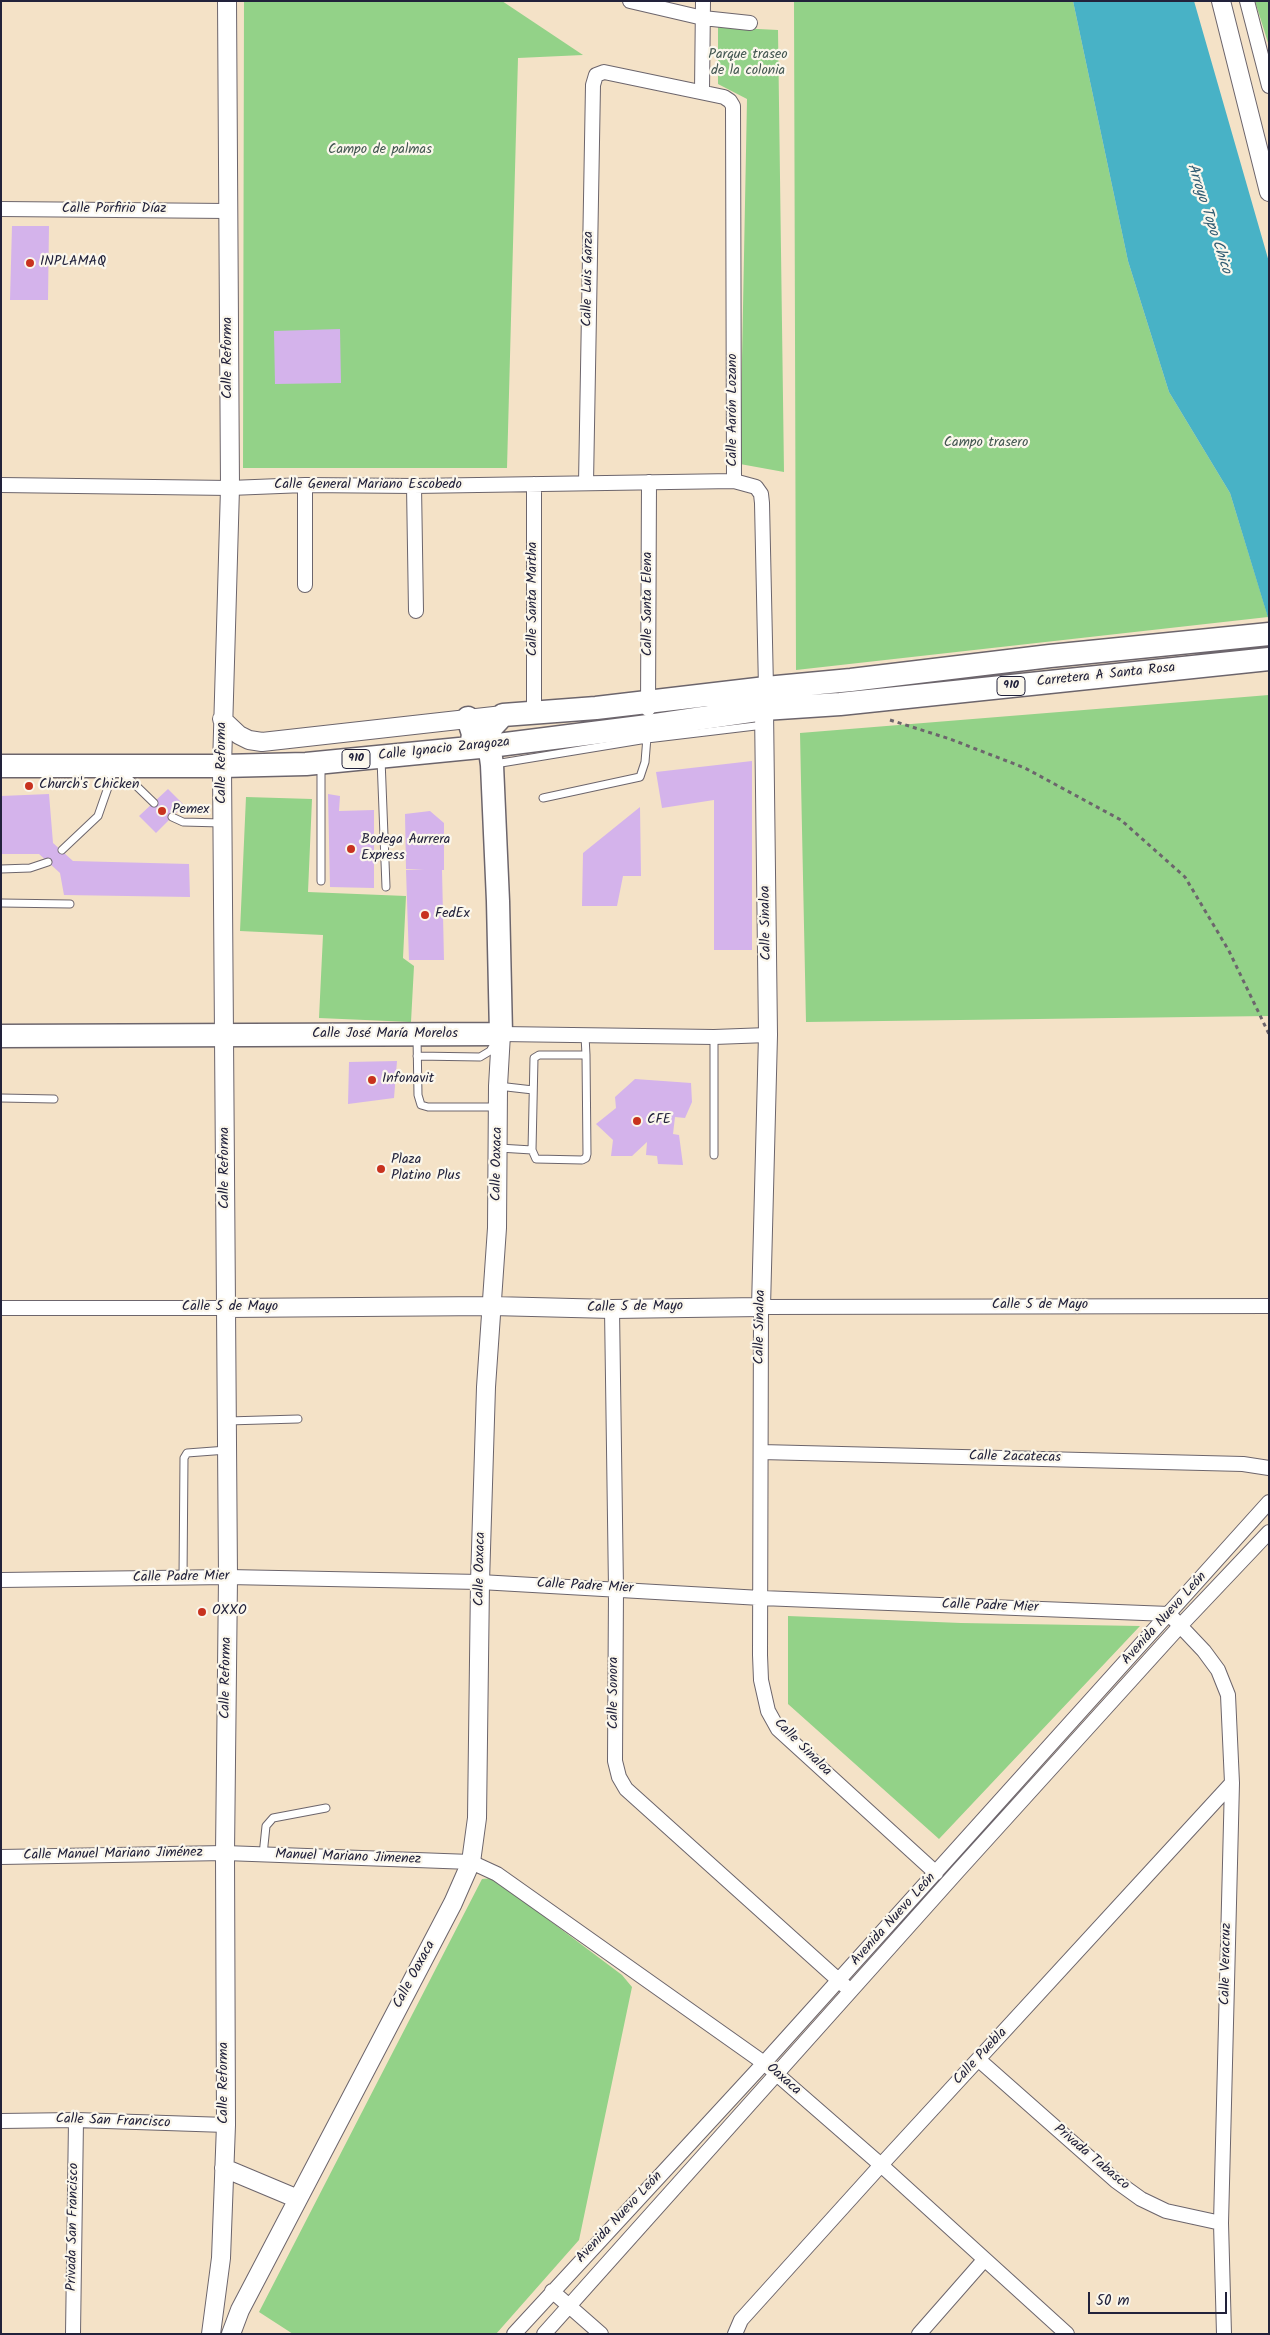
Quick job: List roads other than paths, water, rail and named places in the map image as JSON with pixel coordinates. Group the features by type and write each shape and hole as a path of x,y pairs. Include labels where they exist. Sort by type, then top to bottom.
{"main road":[{"name":"Carretera A Santa Rosa","path":"765,707 851,680 1050,656 1258,636"},
{"name":"Carretera A Santa Rosa","path":"765,707 840,704 1263,660"},
{"name":"910","path":"649,701 765,707"},
{"name":"Calle Ignacio Zaragoza","path":"503,715 534,714 649,701"},
{"name":"Calle Ignacio Zaragoza","path":"1,766 222,766 484,753 647,733 765,707"},
{"path":"484,753 489,730 503,715"},
{"path":"468,718 473,734 484,753"},
{"name":"Calle Oaxaca","path":"484,753 501,1034"},
{"name":"Calle José María Morelos","path":"1,1036 225,1035 417,1046 501,1034"}],"street":[{"name":"Calle Reforma","path":"211,2334 221,2258 226,2126 225,1854 228,1450 222,719 230,488 227,1"},
{"path":"630,1 703,18 750,23"},
{"path":"702,91 703,1"},
{"path":"1222,1 1269,192"},
{"path":"1247,1 1269,86"},
{"name":"Calle Luis Garza","path":"586,483 593,85 596,75 604,72 702,91"},
{"name":"Calle Aarón Lozano","path":"702,91 724,97 730,101 735,115 734,481 756,487 761,494 765,707"},
{"name":"Calle Porfirio Díaz","path":"1,209 228,211"},
{"name":"Calle General Mariano Escobedo","path":"1,485 230,488 306,484 414,486 734,481"},
{"name":"Calle Santa Elena","path":"647,733 649,701 649,482"},
{"path":"306,484 306,585"},
{"name":"Calle Santa Martha","path":"534,484 534,714"},
{"path":"414,486 416,611"},
{"name":"Calle Sinaloa","path":"765,707 768,1035 761,1307 761,1680 773,1723 934,1876 942,1890"},
{"name":"Calle Ignacio Zaragoza","path":"222,719 239,735 249,740 262,742 306,739 503,715"},
{"name":"Calle José María Morelos","path":"501,1034 714,1037 768,1035"},
{"name":"Calle Oaxaca","path":"231,2334 240,2310 452,1903 471,1862 477,1818 480,1582 501,1034"},
{"path":"730,1306 751,1295 763,1270"},
{"name":"Calle 5 de Mayo","path":"1,1308 492,1306 612,1309 730,1306 1269,1306"},
{"name":"Calle Sonora","path":"612,1309 616,1588 615,1761 619,1777 626,1788 850,1991"},
{"name":"Calle Zacatecas","path":"761,1452 1242,1464 1269,1468"},
{"name":"Avenida Nuevo León","path":"514,2334 840,1980 1269,1502"},
{"path":"544,2334 958,1871 1180,1626 1269,1532"},
{"name":"Calle Padre Mier","path":"1,1580 228,1577 480,1582 616,1588 761,1598 1169,1614"},
{"name":"Calle Veracruz","path":"1169,1614 1218,1670 1228,1695 1232,1783 1221,2223 1224,2334"},
{"path":"1100,1692 1111,1702"},
{"path":"1046,1751 1058,1762"},
{"name":"Calle Puebla","path":"735,2334 741,2320 1232,1783"},
{"path":"978,1827 989,1838"},
{"name":"Manuel Mariano Jimenez","path":"225,1854 471,1862"},
{"name":"Calle Manuel Mariano Jiménez","path":"1,1857 225,1854"},
{"path":"947,1861 958,1871"},
{"name":"Oaxaca","path":"471,1862 497,1874 764,2063 881,2165 1067,2334"},
{"path":"895,1918 907,1928"},
{"path":"800,2023 812,2033"},
{"name":"Privada Tabasco","path":"979,2060 1116,2181 1141,2199 1166,2211 1221,2223"},
{"name":"Calle San Francisco","path":"1,2121 76,2120 226,2126"},
{"name":"Privada San Francisco","path":"72,2334 76,2120"},
{"path":"685,2148 700,2158"},
{"path":"224,2168 298,2198"},
{"path":"635,2203 651,2215"},
{"path":"594,2246 610,2260"},
{"path":"919,2334 984,2260"},
{"path":"552,2291 601,2334"}],"lane":[{"path":"543,798 640,777 645,762 647,733"},
{"path":"381,757 386,887"},
{"path":"321,762 321,881"},
{"path":"62,850 98,816 116,765 154,803"},
{"path":"172,818 183,822 222,823"},
{"path":"1,869 30,868 48,862"},
{"path":"1,903 70,904"},
{"path":"585,1036 586,1055 586,1158 582,1160 540,1160 533,1156 532,1150 533,1063 539,1055 586,1055"},
{"path":"714,1037 714,1155"},
{"path":"417,1046 418,1096 421,1105 428,1107 499,1107"},
{"path":"498,1086 533,1090"},
{"path":"1,1098 54,1099"},
{"path":"498,1148 532,1150"},
{"path":"227,1421 298,1419"},
{"path":"183,1578 184,1458 187,1453 228,1450"},
{"path":"263,1855 266,1826 273,1818 326,1808"}],"water":[{"name":"Arroyo Topo Chico","path":"1073,1 1194,1 1269,262 1269,621 1230,493 1169,392 1128,261"}],"place":[{"name":"INPLAMAQ","path":"30,263"},
{"name":"Church's Chicken","path":"29,786"},
{"name":"Pemex","path":"162,811"},
{"name":"Bodega Aurrera Express","path":"351,849"},
{"name":"FedEx","path":"425,915"},
{"name":"Infonavit","path":"372,1080"},
{"name":"CFE","path":"637,1121"},
{"name":"Plaza Platino Plus","path":"381,1169"},
{"name":"OXXO","path":"202,1612"}],"park label":[{"name":"Parque traseo de la colonia","path":"748,64"},
{"name":"Campo de palmas","path":"380,151"},
{"name":"Campo trasero","path":"986,444"}]}
